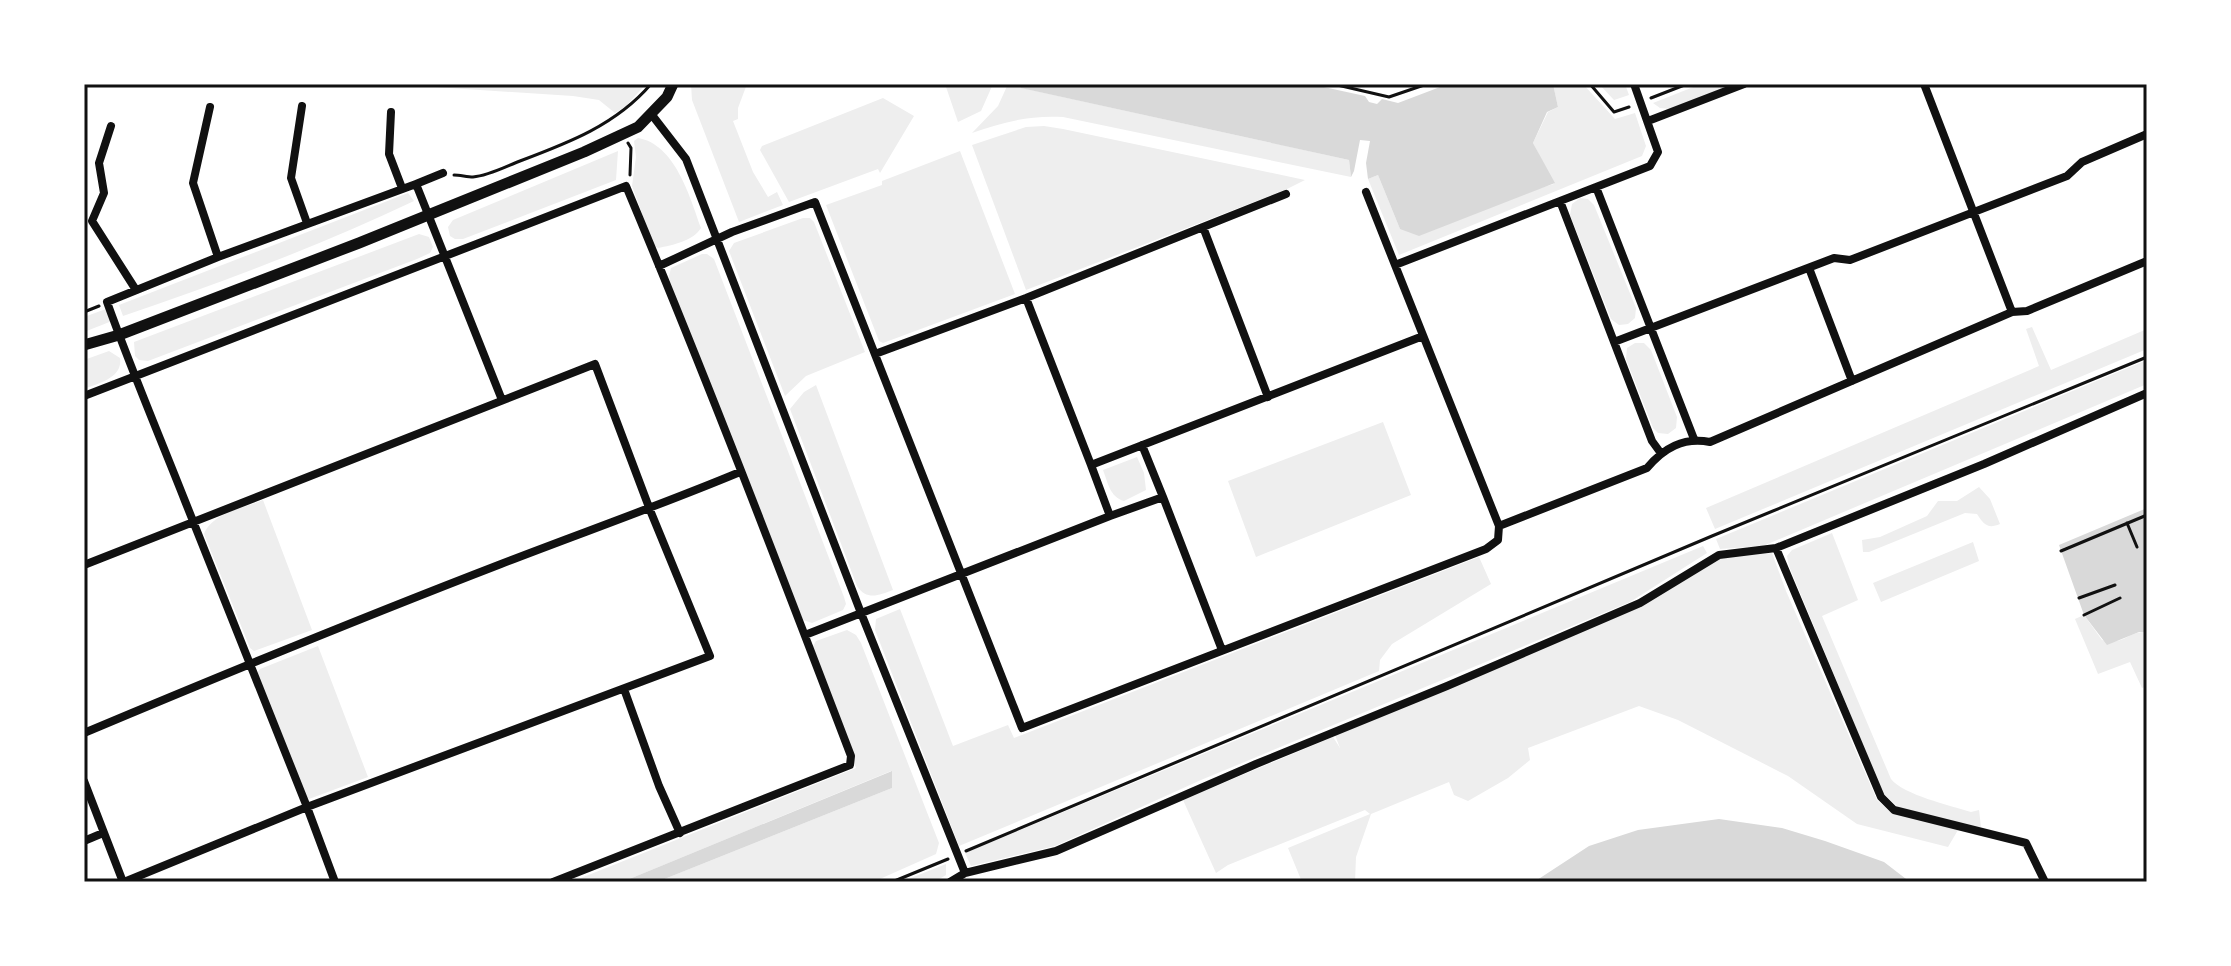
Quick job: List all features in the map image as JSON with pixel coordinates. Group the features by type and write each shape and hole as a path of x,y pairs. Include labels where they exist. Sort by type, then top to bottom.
{"street":[{"path":"84,345 119,335 359,243 584,152 638,127 667,97 673,84"},
{"path":"1395,265 1650,166 1658,152 1634,84"},
{"path":"1648,121 1744,84"},
{"path":"1924,84 2012,312"},
{"path":"302,106 291,178 307,223"},
{"path":"210,107 193,183 218,257"},
{"path":"391,112 389,154 402,188"},
{"path":"652,115 686,159 965,873"},
{"path":"111,126 99,163 104,193 92,221 136,290"},
{"path":"1614,342 1834,258 1850,260 2067,176 2082,162 2147,134"},
{"path":"335,882 107,302 443,173"},
{"path":"416,184 502,400"},
{"path":"84,396 626,186 708,384 851,756 850,765 553,882"},
{"path":"1596,187 1694,439"},
{"path":"659,266 815,202 1022,728 1486,549 1498,540 1499,526 1366,192"},
{"path":"875,354 1026,298 1286,194"},
{"path":"1560,201 1652,441 1660,452"},
{"path":"1203,227 1268,397"},
{"path":"1499,526 1647,468 1660,452 1694,439 1710,442 2012,312 2027,311 2147,261"},
{"path":"1809,268 1852,381"},
{"path":"1026,298 1110,516"},
{"path":"1091,465 1423,336"},
{"path":"84,565 595,364 710,656 307,807 123,882 84,781"},
{"path":"950,882 965,873 1056,851 1447,686 1640,603 1719,555 1776,548 1984,464 2147,393"},
{"path":"1142,445 1222,650"},
{"path":"84,733 250,663 505,562 650,510 740,472"},
{"path":"805,635 1163,497"},
{"path":"1776,548 1881,797 1894,810 2026,843 2045,882"},
{"path":"624,689 659,786 680,833"},
{"path":"84,841 103,833"}],"path":[{"path":"443,173 473,177 583,137 616,116 651,84"},
{"path":"1333,84 1389,97 1427,84"},
{"path":"1590,84 1614,112 1687,84"},
{"path":"616,116 631,148 630,175 626,186"},
{"path":"892,882 1712,536 2147,357"},
{"path":"2061,551 2147,515"},
{"path":"2127,523 2137,547"},
{"path":"2079,598 2115,585"},
{"path":"2084,615 2120,598"}],"shaded area":[{"path":"389,84 646,84 626,106 615,113 599,100 573,96"},
{"path":"691,84 747,84 738,108 738,119 733,121 753,172 768,197 777,192 783,205 739,222 692,100"},
{"path":"945,84 993,84 981,111 958,122"},
{"path":"1008,84 1349,160 1351,177 1063,117 1017,120 972,133 998,106"},
{"path":"1018,84 1310,84 1365,96 1369,102 1377,104 1382,99 1398,103 1448,84 1553,84 1558,107 1547,112 1533,143 1555,183 1419,236 1400,229 1378,175 1368,179 1366,163 1370,141 1360,140 1351,177 1349,160 1021,88"},
{"path":"1553,84 1583,84 1615,119 1635,113 1646,146 1642,156 1399,255 1368,179 1378,175 1400,229 1554,184 1533,143 1548,112 1558,107"},
{"path":"1599,84 1625,84 1629,95 1614,100"},
{"path":"1701,84 1734,84 1670,109 1653,103"},
{"path":"883,98 914,116 880,173 878,169 789,202 760,150 762,146"},
{"path":"1044,126 1305,180 1026,290 972,145 1026,127"},
{"path":"638,138 662,150 679,174 701,228 688,239 658,248 654,246 632,186 636,157 634,141"},
{"path":"618,151 616,180 463,239 450,236 448,227 453,220"},
{"path":"960,151 1015,294 883,343 879,341 826,205"},
{"path":"408,193 414,201 343,233 234,277 123,316 119,305"},
{"path":"1580,198 1588,199 1594,205 1636,308 1635,318 1628,324 1619,325 1611,319 1570,215 1572,204"},
{"path":"803,218 814,222 865,352 806,376 785,396 729,251 734,243"},
{"path":"419,234 429,237 433,247 430,253 417,259 148,361 135,356 134,342"},
{"path":"702,254 714,259 844,597 846,604 843,610 812,623 803,620 671,288 671,268"},
{"path":"106,309 112,321 84,332 84,317"},
{"path":"2032,327 2051,370 2147,329 2147,349 1715,529 1706,508 2039,366 2026,329"},
{"path":"1635,343 1644,343 1651,350 1677,417 1676,428 1668,434 1658,433 1653,428 1626,359 1627,348"},
{"path":"109,351 120,358 118,370 109,379 84,389 84,360"},
{"path":"2147,360 2147,384 1763,546 1720,549 1716,539"},
{"path":"816,385 893,590 883,594 865,594 857,586 790,409 804,392"},
{"path":"1383,422 1411,495 1256,557 1228,481"},
{"path":"1137,457 1144,473 1146,490 1124,501 1113,493 1103,470"},
{"path":"1979,487 1990,499 2000,524 1989,526 1977,514 1965,513 1863,552 1862,540 1880,537 1927,516 1938,501 1957,501"},
{"path":"263,500 312,630 254,651 250,648 204,534 221,516"},
{"path":"2147,508 2147,632 2139,632 2107,645 2084,615 2059,545"},
{"path":"1832,533 1858,600 1822,616 1891,779 1906,790 1928,799 1971,812 1979,810 1981,827 1899,808 1883,793 1787,556 1792,550"},
{"path":"1973,542 1979,561 1881,602 1873,583"},
{"path":"1703,546 1707,553 1630,602 1201,780 1055,846 971,866 965,853"},
{"path":"1772,553 1877,800 1889,811 1958,830 1948,847 1857,824 1788,776 1678,720 1639,706 1528,748 1530,760 1508,778 1468,801 1454,795 1449,782 1371,814 1356,857 1355,882 1302,882 1288,848 1370,814 1365,810 1228,865 1216,873 1183,800 1333,737 1340,748 1335,735 1641,606 1719,558"},
{"path":"1479,557 1491,584 1392,644 1380,660 1379,671 959,846 875,630 876,619 900,609 953,746 1008,725 1014,738"},
{"path":"2084,615 2102,640 2116,641 2147,632 2147,686 2142,688 2130,662 2098,674 2075,619"},
{"path":"847,630 856,635 861,643 939,843 936,854 873,882 657,882 892,788 891,771 622,882 571,882 856,768 812,648 816,641"},
{"path":"318,646 368,777 309,799 304,795 257,673 260,669"},
{"path":"892,771 892,788 657,882 622,882"},
{"path":"1719,819 1782,828 1825,841 1884,862 1910,882 1534,882 1589,846 1638,830"},
{"path":"946,864 946,875 934,882 901,882"}]}
